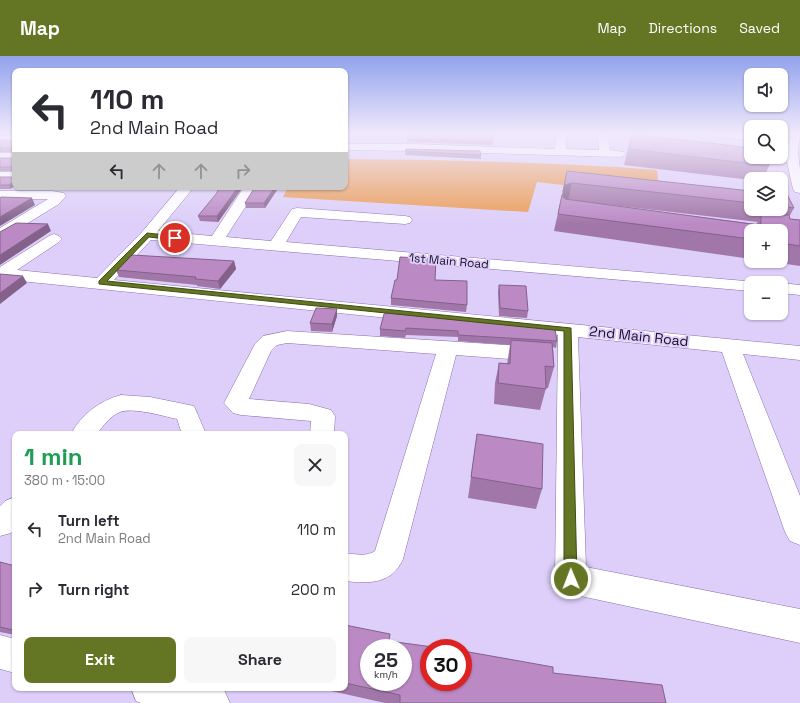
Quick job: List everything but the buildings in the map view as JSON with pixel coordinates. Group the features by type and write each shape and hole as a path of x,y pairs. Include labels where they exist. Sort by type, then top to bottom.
{"street":[{"path":"796,164 796,179 800,189"},
{"path":"0,176 12,176"},
{"path":"102,283 147,235 184,190"},
{"path":"216,241 248,190"},
{"path":"0,196 7,199 0,205"},
{"path":"0,196 59,196 54,201 0,234"},
{"path":"276,246 300,207 404,220"},
{"name":"1st Main Road","path":"147,235 744,285"},
{"path":"0,274 54,239"},
{"name":"2nd Main Road","path":"0,274 800,352"},
{"path":"788,289 800,290"},
{"path":"568,329 571,579 800,626"},
{"path":"323,431 323,416 310,412 241,407 236,403 262,349 270,340 287,337 568,357"},
{"path":"730,346 800,532"},
{"path":"348,567 362,569 378,567 388,559 448,348"},
{"path":"86,431 102,412 116,404 131,403 186,412 193,431"},
{"path":"0,652 12,655"},
{"path":"161,691 211,703"}],"shaded area":[{"path":"348,164 558,164 657,170 659,196 537,182 528,212 283,197 286,190 348,190"}],"route":[{"path":"175,238 147,235 102,283 568,329 571,579"}]}
